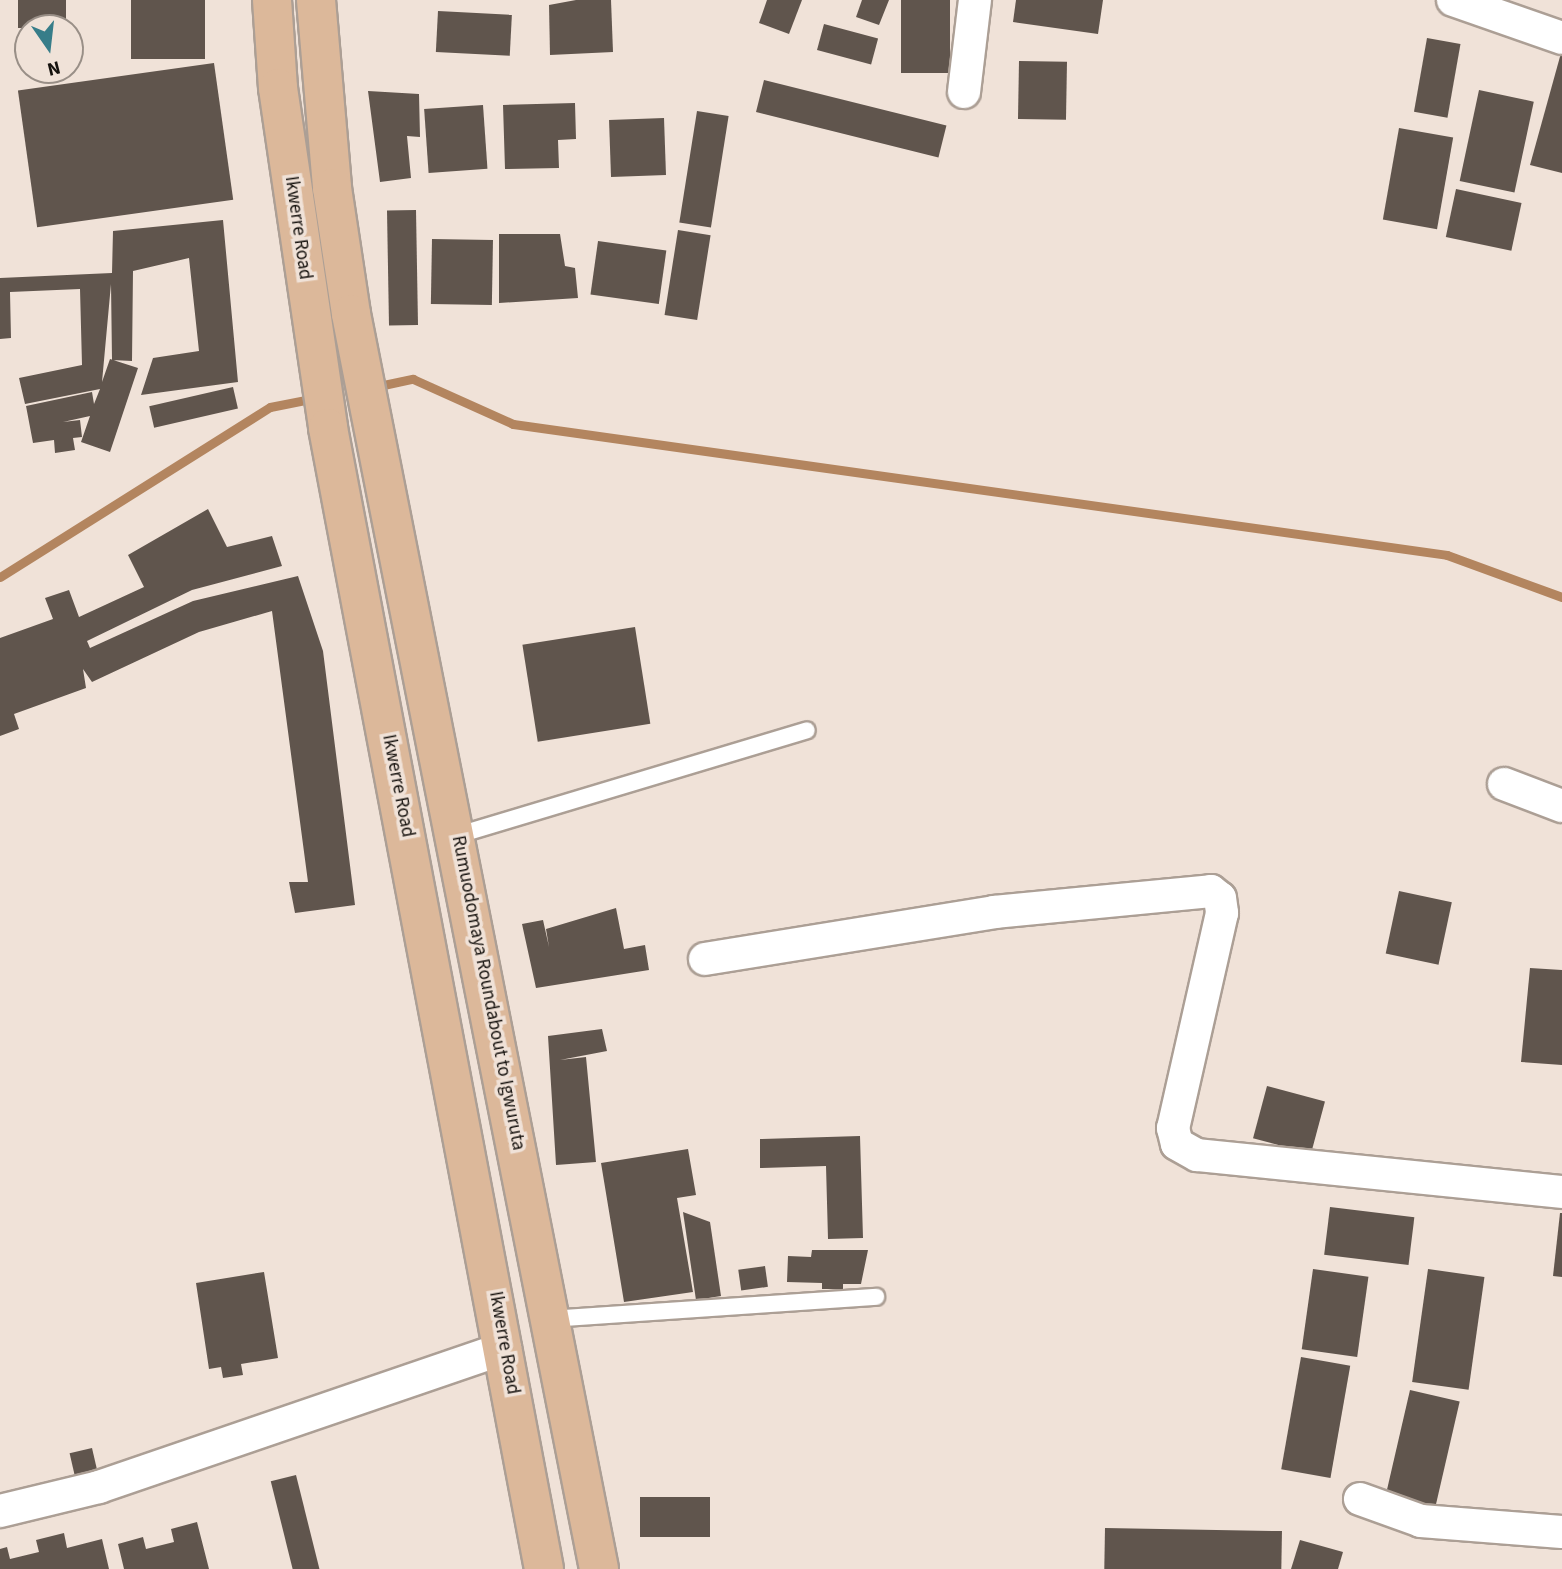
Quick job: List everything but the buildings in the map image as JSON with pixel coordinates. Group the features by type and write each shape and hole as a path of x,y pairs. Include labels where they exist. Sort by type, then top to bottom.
{"main road":[{"name":"Ikwerre Road","path":"272,0 278,88 328,428 505,1348 544,1569"},
{"name":"Ikwerre Road","path":"316,0 332,188 371,418"},
{"name":"Rumuodomaya Roundabout to Igwuruta","path":"371,418 458,835 599,1569"}],"street":[{"path":"964,92 975,0"},
{"path":"1453,0 1562,38"},
{"path":"1504,784 1562,807"},
{"path":"705,959 994,912 1211,891 1220,898 1222,913 1173,1128 1177,1144 1197,1155 1562,1192"},
{"path":"0,1511 99,1487 505,1348"},
{"path":"1360,1499 1421,1521 1562,1532"}],"lane":[{"path":"458,835 807,730"},
{"path":"550,1320 876,1297"}],"waterway":[{"path":"374,387 413,379 513,424 1447,555 1562,597"},
{"path":"0,577 270,407 316,398"}]}
